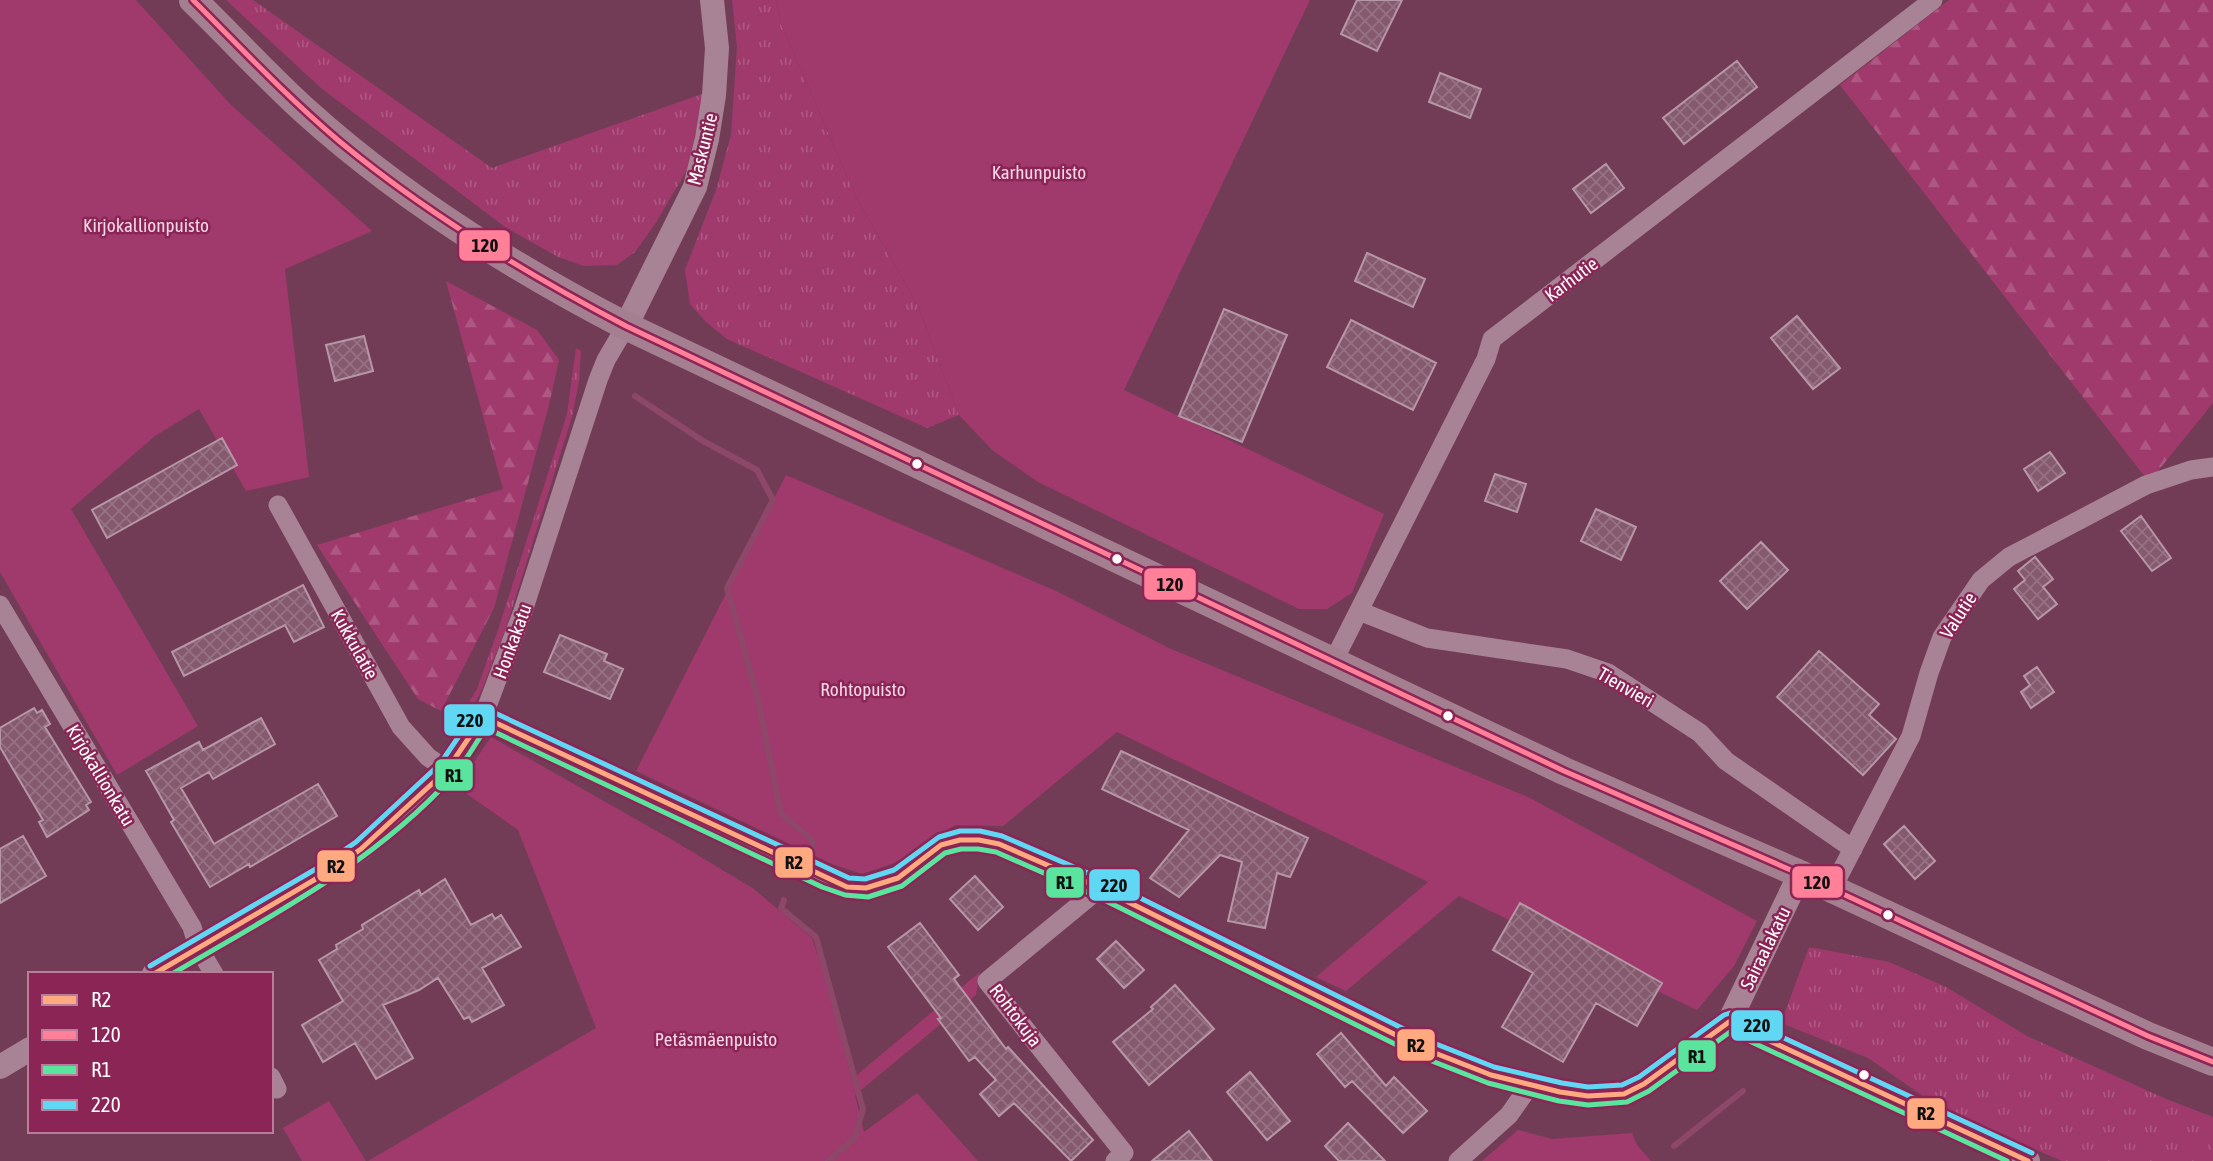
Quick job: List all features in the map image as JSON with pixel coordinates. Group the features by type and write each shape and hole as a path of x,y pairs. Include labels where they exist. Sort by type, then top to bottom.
{"main road":[{"path":"193,0 304,110 406,193 482,246 546,284 626,326 1564,771 1800,874 2148,1037 2213,1062"}],"street":[{"name":"Maskuntie","path":"626,326 695,187 714,95 717,48 712,0"},
{"name":"Karhutie","path":"1334,660 1486,359 1492,339 1933,0"},
{"name":"Honkakatu","path":"157,972 344,861 391,823 447,770 483,717 523,611 598,380 606,360 626,326"},
{"name":"Valutie","path":"1832,889 1911,736 1928,673 1942,637 1982,580 2010,557 2146,485 2191,470 2213,467"},
{"name":"Kukkulatie","path":"278,505 401,727 428,757 447,770"},
{"name":"Kirjokallionkatu","path":"0,605 192,927 198,947 213,972"},
{"name":"Tienvieri","path":"1359,611 1427,638 1567,659 1608,673 1700,733 1726,761 1853,849"},
{"name":"Sairaalakatu","path":"483,717 848,887 866,888 898,878 941,845 960,840 979,840 1020,852 1100,888 1422,1048 1491,1075 1588,1096 1624,1094 1644,1084 1729,1022 1800,874"},
{"name":"Rohtokuja","path":"1100,888 987,981 1124,1153 1115,1161"},
{"path":"1729,1022 2028,1161"},
{"path":"0,1067 28,1050"},
{"path":"1458,1161 1509,1115 1530,1085"}],"green space":[{"name":"Kirjokallionpuisto","path":"0,0 136,0 230,104 372,231 285,269 309,477 246,491 199,409 155,436 71,509 198,726 117,775 0,572"},
{"path":"226,0 253,0 492,168 705,93 703,128 687,170 635,252 617,265 584,266 558,257 505,227 321,88"},
{"path":"732,0 777,0 781,24 855,195 918,306 959,415 927,428 727,339 690,304 685,270 716,190 731,135 737,47"},
{"name":"Karhunpuisto","path":"777,0 1310,0 1124,390 1384,514 1352,593 1327,609 1299,609 1038,482 992,450 959,415 918,306 855,195 781,24"},
{"path":"1949,0 2213,0 2213,403 2149,482 1840,85"},
{"path":"446,281 537,330 559,360 494,608 441,711 418,699 317,545 503,489"},
{"path":"576,348 581,351 572,417 505,631 480,694 454,736 450,733 477,689 498,630 567,414"},
{"name":"Rohtopuisto","path":"786,475 1054,590 1169,648 1530,798 1757,921 1734,966 1697,1010 1459,896 1346,991 1316,977 1428,882 1117,732 1003,826 955,825 900,861 862,874 832,864 636,771"},
{"name":"Petäsmäenpuisto","path":"491,737 754,889 812,938 852,1079 980,972 976,995 855,1095 864,1132 917,1093 978,1161 368,1161 596,1028 518,830 457,787"},
{"path":"1809,947 1889,962 1946,987 2027,1036 2166,1099 2213,1117 2213,1161 2062,1161 1942,1109 1868,1058 1781,1023"},
{"path":"329,1101 366,1161 302,1161 283,1128"},
{"path":"1518,1130 1552,1139 1632,1133 1637,1145 1651,1161 1482,1161"}],"building":[{"path":"1357,0 1402,0 1377,51 1341,34"},
{"path":"1737,61 1757,87 1684,144 1663,118"},
{"path":"1440,73 1481,89 1470,118 1429,102"},
{"path":"1606,164 1624,188 1591,213 1573,189"},
{"path":"1367,253 1425,279 1413,307 1355,281"},
{"path":"1224,309 1287,335 1242,442 1179,416"},
{"path":"1797,316 1840,368 1813,389 1771,338"},
{"path":"1351,320 1436,363 1413,410 1327,367"},
{"path":"364,336 373,371 335,381 326,345"},
{"path":"222,438 237,465 107,538 92,510"},
{"path":"2050,452 2065,473 2038,491 2024,469"},
{"path":"1495,474 1526,484 1517,512 1485,501"},
{"path":"1596,509 1636,527 1621,560 1581,541"},
{"path":"2141,516 2171,558 2152,571 2121,531"},
{"path":"1761,542 1788,570 1747,609 1720,581"},
{"path":"2035,557 2053,579 2043,587 2057,604 2038,619 2014,589 2025,580 2018,571"},
{"path":"303,585 324,627 294,642 285,625 184,676 172,652"},
{"path":"560,635 607,654 604,661 623,669 610,699 544,672"},
{"path":"1819,651 1879,704 1869,715 1896,739 1863,775 1777,697"},
{"path":"2037,667 2054,692 2031,708 2021,692 2030,685 2024,676"},
{"path":"34,708 37,713 42,710 50,724 45,727 91,802 86,805 89,810 47,837 39,822 43,820 0,747 0,728"},
{"path":"261,718 275,744 213,779 209,772 181,788 214,844 318,784 337,816 210,887 171,822 174,820 146,771 199,742 203,750"},
{"path":"1121,751 1308,838 1290,877 1277,873 1265,928 1228,921 1242,862 1220,855 1179,897 1150,878 1189,830 1102,789"},
{"path":"1904,826 1935,861 1915,879 1884,844"},
{"path":"23,836 46,876 0,903 0,849"},
{"path":"975,876 1003,907 978,930 950,899"},
{"path":"445,879 471,925 492,914 495,919 501,915 521,947 482,968 504,1005 472,1022 469,1017 464,1019 438,978 419,990 383,1005 413,1058 376,1079 355,1043 323,1062 302,1025 343,1001 319,960 337,949 336,945 363,929 362,925 419,890 421,895"},
{"path":"1520,903 1662,983 1637,1026 1596,1003 1563,1062 1502,1027 1533,973 1493,950"},
{"path":"920,923 959,975 954,979 1006,1049 1008,1047 1093,1140 1071,1161 1014,1103 999,1116 980,1094 996,1080 975,1057 969,1061 888,947"},
{"path":"1116,941 1144,970 1124,988 1097,959"},
{"path":"1175,985 1214,1029 1149,1085 1113,1042 1153,1009 1151,1007"},
{"path":"1341,1033 1386,1086 1394,1077 1427,1111 1403,1133 1352,1081 1345,1087 1317,1054"},
{"path":"1250,1072 1290,1121 1267,1140 1227,1092"},
{"path":"1348,1123 1385,1161 1339,1161 1325,1146"},
{"path":"1189,1131 1212,1161 1152,1161"}],"waterway":[{"path":"635,396 703,441 757,470 773,500 727,588 757,695 781,814 812,840 813,850"},
{"path":"784,900 781,908 816,937 863,1109 855,1138 828,1161"},
{"path":"1674,1146 1743,1091"}],"transit line":[{"name":"120","path":"193,0 301,107 372,168 478,241 626,326 1564,771 1800,874 2148,1036 2213,1062"},
{"name":"220","path":"150,966 321,866 356,842 440,764 476,711 484,708 849,878 865,879 894,870 939,837 960,831 980,831 1002,836 1104,880 1426,1040 1494,1067 1588,1087 1622,1085 1639,1077 1730,1013 2032,1153"},
{"name":"R2","path":"483,717 847,887 866,888 898,878 941,845 960,840 999,844 1100,888 1422,1048 1491,1075 1560,1092 1588,1096 1624,1094 1644,1084 1729,1022"},
{"name":"R2","path":"157,972 326,873 361,849 447,770 483,717"},
{"name":"R1","path":"175,972 284,909 389,836 452,777 486,728 822,887 845,895 868,897 902,886 945,853 961,849 996,852 1096,896 1419,1056 1488,1083 1559,1101 1588,1105 1627,1102 1649,1091 1730,1032 2007,1161"},
{"name":"R2","path":"1729,1022 2028,1161"}]}
